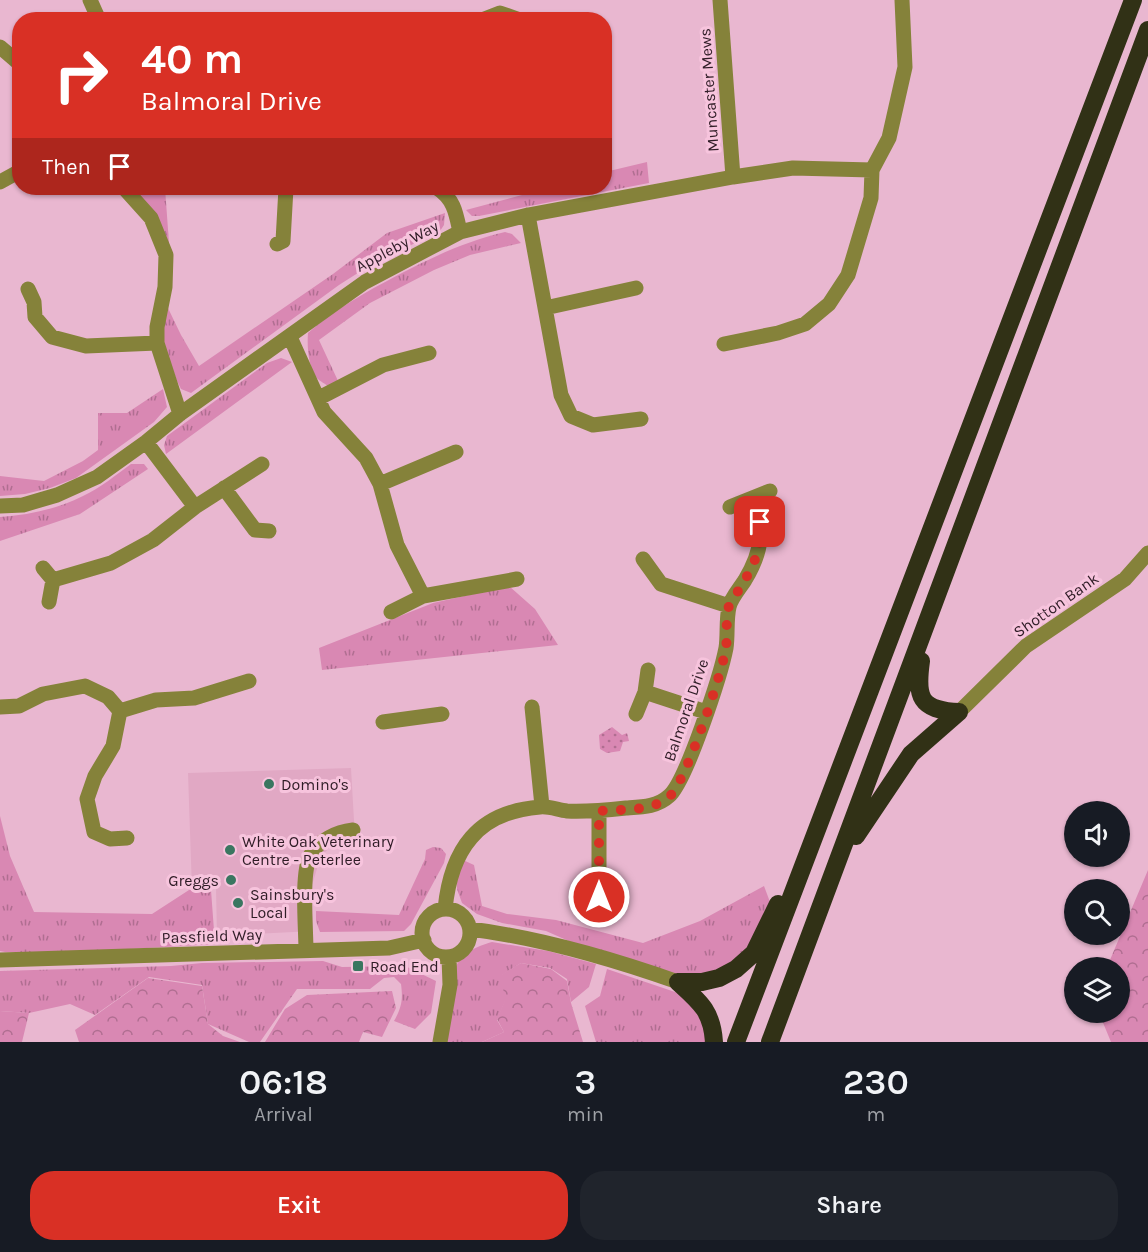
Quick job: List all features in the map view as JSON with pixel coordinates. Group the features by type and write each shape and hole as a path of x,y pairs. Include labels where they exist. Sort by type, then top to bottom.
{"highway":[{"path":"736,1042 1133,0"},
{"path":"770,1042 1148,30"},
{"path":"926,627 918,685 922,699 942,711 959,712"},
{"path":"835,870 911,754 959,712"},
{"path":"678,982 702,982 719,978 736,969 754,953 816,835"},
{"path":"678,982 706,1008 713,1026 714,1042"}],"street":[{"name":"Muncaster Mews","path":"720,0 734,177"},
{"path":"724,344 778,333 805,324 829,304 849,275 871,198 872,170 889,138 905,67 902,0"},
{"path":"0,46 12,57"},
{"name":"Appleby Way","path":"0,506 23,505 57,495 97,477 180,414 365,282 460,232 528,215 793,168 872,170"},
{"path":"130,195 151,218 166,255 165,287 157,327 157,343 180,414"},
{"path":"277,244 283,242 286,195"},
{"path":"447,195 455,207 460,232"},
{"path":"528,215 561,395 571,416 593,425 641,419"},
{"path":"545,308 636,288"},
{"path":"28,289 34,302 35,317 52,337 86,346 157,343"},
{"path":"290,337 324,412 366,458 380,484 397,545 423,596"},
{"path":"319,398 383,365 429,353"},
{"path":"146,442 195,507"},
{"path":"380,484 456,452"},
{"path":"53,580 111,563 153,540 195,507 262,464"},
{"path":"224,488 259,535"},
{"path":"730,507 770,491"},
{"name":"Balmoral Drive","path":"445,909 447,888 453,866 462,849 479,830 496,818 542,806 565,811 599,811 650,806 659,804 671,795 688,764 726,648 729,606 747,577 759,549 760,522 753,498"},
{"name":"Shotton Bank","path":"959,712 1026,646 1125,579 1148,553"},
{"path":"643,559 661,584 729,606"},
{"path":"43,568 53,580"},
{"path":"391,612 423,596 518,579"},
{"path":"49,602 53,580"},
{"path":"636,714 645,692 648,670"},
{"path":"120,711 156,700 194,698 249,681"},
{"path":"0,708 20,706 43,694 85,686 108,697 120,711"},
{"path":"645,692 706,712"},
{"path":"532,707 542,806"},
{"path":"120,711 113,746 95,776 87,799 94,832 110,839 127,838"},
{"path":"383,722 442,714"},
{"path":"599,811 600,911"},
{"path":"306,951 306,873 310,856 324,840 340,832 353,830"},
{"path":"445,909 462,915 470,929 467,945 456,955 449,957 433,953 424,940 423,929 425,921 434,912 445,909"},
{"path":"470,929 554,943 615,960 678,982"},
{"name":"Passfield Way","path":"0,960 388,948 424,940"},
{"path":"440,1042 450,985 449,957"}],"shaded area":[{"path":"351,768 355,838 339,839 321,856 312,885 313,931 217,936 216,888 192,890 188,773"}],"green space":[{"path":"647,162 649,183 612,190 612,170"},
{"path":"136,195 166,195 169,243 167,244"},
{"path":"522,195 587,195 479,216 472,216 466,210"},
{"path":"445,213 444,225 440,231 372,264 339,285 191,393 181,389 162,340 167,306 199,366 333,274 387,233"},
{"path":"505,232 512,234 521,243 470,255 434,270 370,303 319,340 339,383 328,386 316,377 310,361 308,333 318,324 351,301 411,268 463,245"},
{"path":"281,358 292,362 166,454 164,445 167,436 267,363"},
{"path":"163,389 167,407 154,422 76,478 25,494 0,496 0,476 44,481 83,461 98,450 98,413 127,413"},
{"path":"131,464 144,464 148,469 80,514 0,541 0,517 43,511 73,501 96,489"},
{"path":"509,586 535,609 558,645 322,670 319,648 433,603"},
{"path":"612,727 622,735 627,733 629,741 623,742 620,751 607,753 600,749 599,735"},
{"path":"0,816 10,856 34,912 152,914 189,890 211,890 215,944 79,952 0,951"},
{"path":"433,847 441,848 446,854 444,863 411,924 404,931 320,932 316,921 316,911 399,915 425,859 426,850"},
{"path":"463,860 474,865 482,906 507,914 556,920 643,943 700,921 764,886 770,902 751,948 722,969 700,978 680,976 571,942 546,931 502,923 477,914 462,903 457,889 457,873"},
{"path":"1148,870 1148,1042 1111,1042 1103,1023 1130,1023 1130,957 1111,957 1116,945 1130,945 1130,913"},
{"path":"492,942 548,951 596,964 589,987 571,1002 567,979 550,968 521,963 502,975 506,999 497,1020 504,1032 482,1042 445,1042 457,964 470,951"},
{"path":"323,961 342,967 405,966 436,981 431,1013 415,1029 394,1021 402,994 401,984 394,977 384,978 370,989 297,989 260,1042 249,1042 208,1024 202,985 149,977 95,1015 70,1004 29,1013 0,1011 0,971"},
{"path":"521,963 551,969 567,981 583,1042 482,1042 504,1032 497,1019 505,1000 501,975"},
{"path":"607,969 678,993 704,1020 709,1042 596,1042 585,1006 600,996"},
{"path":"148,978 202,986 208,1024 223,1036 240,1042 79,1042 75,1030"},
{"path":"392,991 396,1008 382,1037 363,1032 359,1042 265,1042 285,1009 307,995"},
{"path":"0,1011 29,1013 22,1042 0,1042"}],"place":[{"name":"Domino's","path":"269,784"},
{"name":"White Oak Veterinary Centre - Peterlee","path":"230,850"},
{"name":"Greggs","path":"231,880"},
{"name":"Sainsbury's Local","path":"238,903"},
{"name":"Road End","path":"358,966"}],"route":[{"path":"599,897 599,811 659,804 671,795 682,777 721,667 726,648 729,606 747,577 759,549 760,522"}]}
